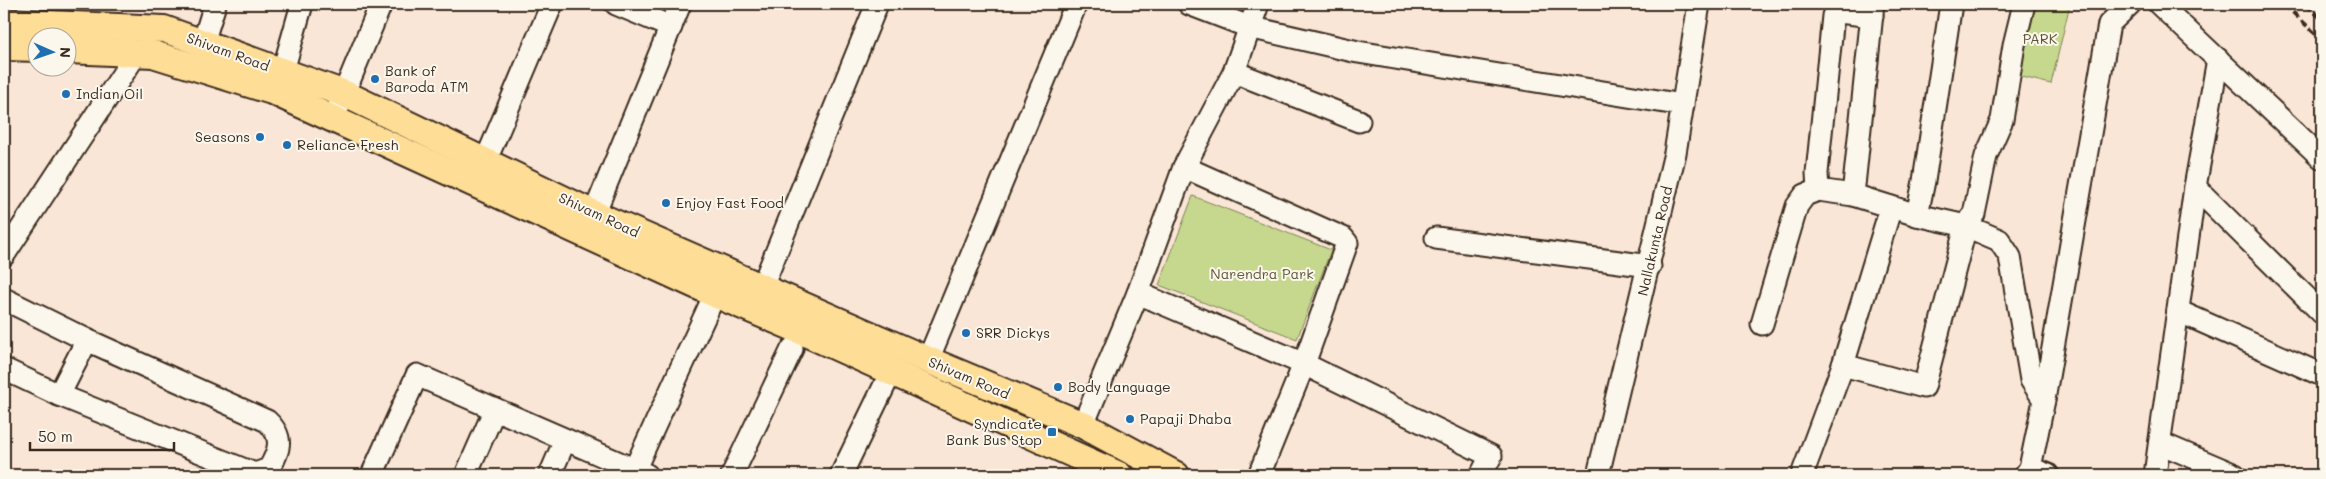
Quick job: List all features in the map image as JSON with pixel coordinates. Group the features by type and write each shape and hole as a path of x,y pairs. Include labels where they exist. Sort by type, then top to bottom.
{"main road":[{"name":"Shivam Road","path":"4,22 164,29 203,43 280,82 334,118 1108,473"},
{"path":"4,46 28,47"},
{"name":"Shivam Road","path":"78,51 153,54 280,82 345,94 486,160 594,214 928,360 1083,425 1114,444 1176,475"}],"street":[{"path":"203,43 215,4"},
{"path":"280,82 302,4"},
{"path":"334,118 381,4"},
{"path":"486,160 552,4"},
{"path":"616,4 671,27"},
{"path":"594,214 680,4"},
{"path":"752,311 877,4"},
{"path":"928,360 1076,4"},
{"path":"1189,4 1249,27 1358,52 1683,105"},
{"path":"1083,425 1138,293 1184,167 1234,72 1258,4"},
{"name":"Nallakunta Road","path":"1605,473 1683,105 1700,4"},
{"path":"1917,215 1924,181 1951,4"},
{"path":"1842,366 1924,387 1966,226 1974,214 1986,156 2002,120 2014,45 2024,4"},
{"path":"2034,473 2044,400 2109,24 2130,4"},
{"path":"2159,4 2322,158"},
{"path":"1818,190 1817,173 1832,16 1839,12 1872,10 1853,195"},
{"path":"4,255 136,54"},
{"path":"2156,475 2195,187 2218,59"},
{"path":"1234,72 1359,120"},
{"path":"1184,167 1345,240 1347,246 1304,364 1259,475"},
{"path":"2195,187 2322,313"},
{"path":"1762,324 1797,206 1805,195 1818,190 1853,195 1917,215 1966,226 1999,240 2010,258 2031,380 2044,400"},
{"path":"1802,475 1842,366 1891,207"},
{"path":"1436,238 1650,266"},
{"path":"1138,293 1304,364 1491,456 1481,475"},
{"path":"372,475 417,375 638,473 715,294"},
{"path":"4,299 86,340 267,421 279,437 280,448 269,469 263,474 255,474 59,396 4,369"},
{"path":"2178,311 2322,375"},
{"path":"59,396 86,340"},
{"path":"732,475 792,349"},
{"path":"845,474 891,372"},
{"path":"466,475 495,410"},
{"path":"550,475 565,440"},
{"path":"2160,443 2235,475"},
{"path":"1108,473 1114,444"}],"green space":[{"name":"PARK","path":"2026,4 2070,4 2051,84 2010,74"},
{"name":"Narendra Park","path":"1193,196 1331,250 1297,339 1159,285"}],"railway":[{"path":"2284,4 2322,40"},
{"path":"2306,4 2322,19"}],"place":[{"name":"Bank of Baroda ATM","path":"375,79"},
{"name":"Indian Oil","path":"66,94"},
{"name":"Seasons","path":"260,137"},
{"name":"Reliance Fresh","path":"287,145"},
{"name":"Enjoy Fast Food","path":"666,203"},
{"name":"SRR Dickys","path":"966,333"},
{"name":"Body Language","path":"1058,387"},
{"name":"Papaji Dhaba","path":"1130,419"},
{"name":"Syndicate Bank Bus Stop","path":"1052,432"}]}
